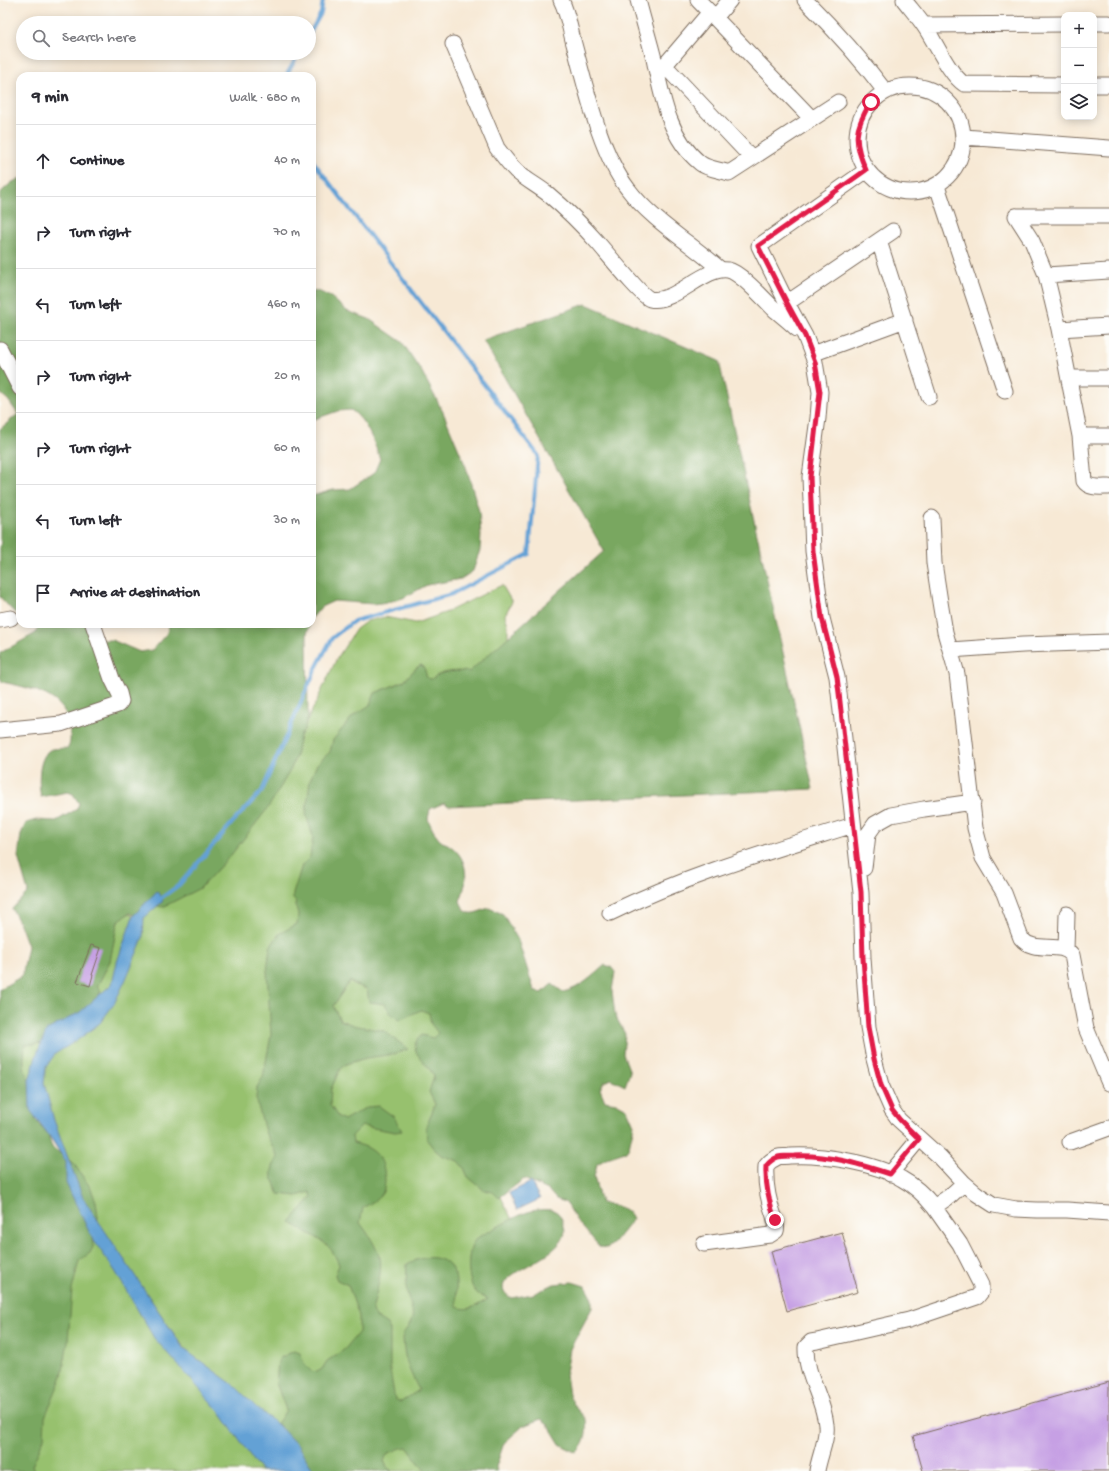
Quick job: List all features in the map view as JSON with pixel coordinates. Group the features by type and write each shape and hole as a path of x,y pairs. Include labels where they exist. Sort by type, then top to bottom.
{"street":[{"path":"561,0 598,127 604,145 618,174 642,206 700,251 721,270"},
{"path":"638,0 654,60 661,71 752,158"},
{"path":"730,0 707,7 661,71 670,120 683,146 702,165 729,173 838,102"},
{"path":"805,0 825,19 886,91"},
{"path":"904,0 924,25 958,80 964,84 1061,85"},
{"path":"707,7 812,119"},
{"path":"1097,23 1109,23"},
{"path":"924,25 1061,24"},
{"path":"453,44 497,148 506,161 516,171 548,194 586,230 638,290 649,298 658,299 686,288 708,275 721,270 729,270 736,274 805,336"},
{"path":"1097,85 1109,85"},
{"path":"906,86 927,88 945,99 958,115 964,137 961,155 952,173 937,186 919,192 899,192 881,184 866,170 859,153 857,141 861,118 871,102 886,91 906,86"},
{"path":"964,137 1109,148"},
{"path":"866,170 758,246 805,336 815,362 820,392 810,477 813,551 822,618 837,677 839,693 861,892 863,958 868,1027 874,1059 881,1085 892,1110 919,1139 940,1157 964,1183 977,1194 994,1205 1016,1209 1109,1213"},
{"path":"937,186 1006,391"},
{"path":"1109,216 1016,216 1032,241 1046,275 1069,378 1080,436 1086,485 1109,487"},
{"path":"787,303 893,231"},
{"path":"879,241 929,397"},
{"path":"1046,275 1109,271"},
{"path":"812,354 905,320"},
{"path":"1059,329 1109,326"},
{"path":"0,349 16,380"},
{"path":"1069,378 1109,378"},
{"path":"1080,436 1109,436"},
{"path":"932,518 934,563 945,632 957,674 972,802 980,849 983,858 1004,892 1021,938 1027,945 1066,950 1073,957 1086,1028 1109,1083"},
{"path":"0,730 70,722 118,705 121,701 119,693 112,679 94,628"},
{"path":"950,650 1017,645 1109,642"},
{"path":"861,892 868,834 875,824 891,815 924,808 972,802"},
{"path":"610,913 638,899 717,868 853,825"},
{"path":"1066,950 1067,914"},
{"path":"1070,1142 1109,1128"},
{"path":"890,1174 919,1139"},
{"path":"704,1244 770,1235 776,1231 777,1226 769,1202 766,1166 770,1161 778,1157 822,1156 860,1164 890,1174 903,1179 920,1192 934,1207 960,1244 981,1285 981,1292 977,1297 909,1320 811,1342 806,1347 806,1357 810,1374 826,1424 827,1434 821,1448 817,1471"},
{"path":"934,1207 950,1196 964,1183"}],"green space":[{"path":"16,180 16,411 8,400 0,393 0,193"},
{"path":"316,291 331,297 347,311 369,319 402,342 422,372 443,412 466,467 479,511 481,535 480,550 473,571 461,579 427,585 403,598 388,602 373,604 334,601 321,607 316,613 316,495 333,490 350,489 374,473 380,459 365,425 351,410 338,411 316,419"},
{"path":"586,304 719,361 813,789 449,806 444,803 430,809 428,819 435,834 441,841 448,844 456,851 464,864 466,878 460,901 463,907 468,912 472,913 489,908 503,914 518,940 534,990 542,993 552,984 563,992 575,988 605,965 611,967 615,972 612,991 615,1015 625,1034 623,1054 630,1072 625,1086 611,1079 604,1082 600,1089 605,1101 616,1103 627,1109 634,1125 629,1147 625,1152 610,1157 597,1164 594,1177 601,1203 624,1209 633,1219 613,1244 607,1248 600,1247 576,1220 565,1202 556,1199 548,1190 524,1179 499,1198 493,1192 484,1190 468,1177 464,1168 458,1161 441,1155 427,1140 426,1128 435,1104 429,1092 434,1076 419,1056 415,1045 417,1040 422,1035 433,1038 438,1033 431,1024 429,1013 421,1010 399,1020 391,1014 385,1004 369,1002 367,989 355,985 350,981 333,1006 340,1020 353,1025 384,1031 408,1049 395,1054 366,1058 346,1064 340,1069 331,1089 330,1105 338,1117 344,1120 367,1107 379,1106 394,1117 402,1131 395,1132 362,1126 352,1136 353,1143 367,1147 376,1153 380,1159 385,1175 384,1187 381,1195 363,1208 360,1223 372,1240 381,1263 380,1277 372,1311 376,1317 387,1324 390,1330 390,1370 395,1400 401,1402 419,1390 409,1369 404,1349 403,1333 408,1327 412,1316 406,1286 407,1264 421,1259 441,1259 447,1263 455,1275 457,1307 465,1309 473,1307 488,1299 478,1294 473,1289 469,1275 470,1250 476,1239 525,1213 540,1210 552,1210 557,1212 561,1217 564,1226 563,1238 555,1248 543,1257 515,1273 506,1281 503,1289 511,1298 533,1294 554,1284 572,1282 585,1286 592,1299 592,1308 570,1349 566,1374 569,1395 576,1408 586,1419 586,1433 580,1449 576,1453 560,1444 547,1423 541,1419 523,1426 504,1443 496,1467 497,1471 425,1471 407,1447 387,1454 384,1461 387,1467 392,1471 301,1471 280,1436 280,1426 277,1424 286,1410 276,1383 278,1362 280,1358 294,1351 300,1353 305,1365 311,1371 317,1372 322,1369 327,1361 345,1349 359,1332 359,1316 348,1285 337,1280 335,1275 339,1265 333,1252 323,1242 290,1222 312,1197 310,1192 297,1196 279,1194 272,1175 273,1167 278,1157 265,1132 256,1098 257,1087 263,1077 271,1035 267,971 270,947 279,934 297,924 298,915 293,894 302,865 310,857 313,837 306,814 310,780 317,764 330,752 333,740 353,716 370,705 375,693 404,681 416,668 421,665 424,667 427,678 432,679 440,674 450,672 469,672 604,551 483,340"},
{"path":"16,416 16,613 0,597 0,546 2,543 0,540 0,429"},
{"path":"502,585 512,602 505,615 508,625 508,670 336,761 318,1188 351,1269 364,1328 308,1429 266,1427 196,1364 121,1261 81,1196 58,1137 31,1092 15,1054 34,1036 93,997 107,948 123,911 140,920 300,736 336,660 356,629 367,621 385,617 416,623 447,612"},
{"path":"38,628 91,628 101,640 112,640 140,652 152,650 167,633 168,628 309,628 307,633 308,717 304,730 300,736 296,756 291,769 268,808 231,855 200,888 163,907 157,906 154,909 136,917 130,913 118,921 110,961 97,987 101,991 90,1012 52,1042 25,1045 25,1071 27,1076 34,1084 39,1106 35,1119 48,1134 52,1147 74,1164 90,1187 96,1201 98,1217 97,1231 92,1238 93,1247 90,1253 79,1261 72,1290 68,1341 62,1376 45,1417 44,1438 32,1466 34,1471 0,1471 0,989 22,976 28,946 20,924 12,909 28,892 18,857 21,834 26,823 36,820 56,821 77,809 79,803 73,794 68,792 41,797 40,792 40,767 44,756 51,749 68,748 70,744 68,718 62,708 55,701 35,690 2,682 0,677 0,653 36,633"},
{"path":"350,961 440,1010 495,1184 514,1224 498,1303 425,1400 392,1421 377,1328 293,1133 324,1013"},
{"path":"90,1230 229,1414 270,1471 16,1471 69,1255"},
{"path":"456,1423 466,1471 373,1471 357,1441"}],"water":[{"path":"157,891 163,901 144,918 143,938 114,1004 100,1023 79,1039 55,1054 46,1067 44,1083 54,1120 83,1198 184,1349 235,1386 257,1408 277,1424 298,1446 314,1471 261,1471 218,1410 154,1338 115,1271 92,1238 66,1183 66,1162 30,1110 29,1080 37,1053 47,1030 80,1012 112,984 117,962 133,916"},
{"path":"531,1182 540,1199 517,1210 509,1193"}],"building":[{"path":"91,945 101,948 90,986 77,982"},
{"path":"842,1232 858,1292 787,1311 771,1251"},
{"path":"1109,1382 1109,1471 923,1471 913,1436"}],"waterway":[{"path":"316,22 321,13 323,0"},
{"path":"288,72 295,60"},
{"path":"157,901 179,885 233,822 262,791 316,668 332,638 354,621 452,594 529,554 538,455 316,165"}],"route":[{"path":"775,1220 769,1202 766,1177 766,1166 770,1161 778,1157 822,1156 860,1164 890,1174 919,1139 892,1110 881,1085 868,1027 863,958 861,892 839,693 837,677 822,618 813,551 810,477 820,392 815,362 805,336 758,246 866,170 859,153 857,135 861,118 871,102"}]}
